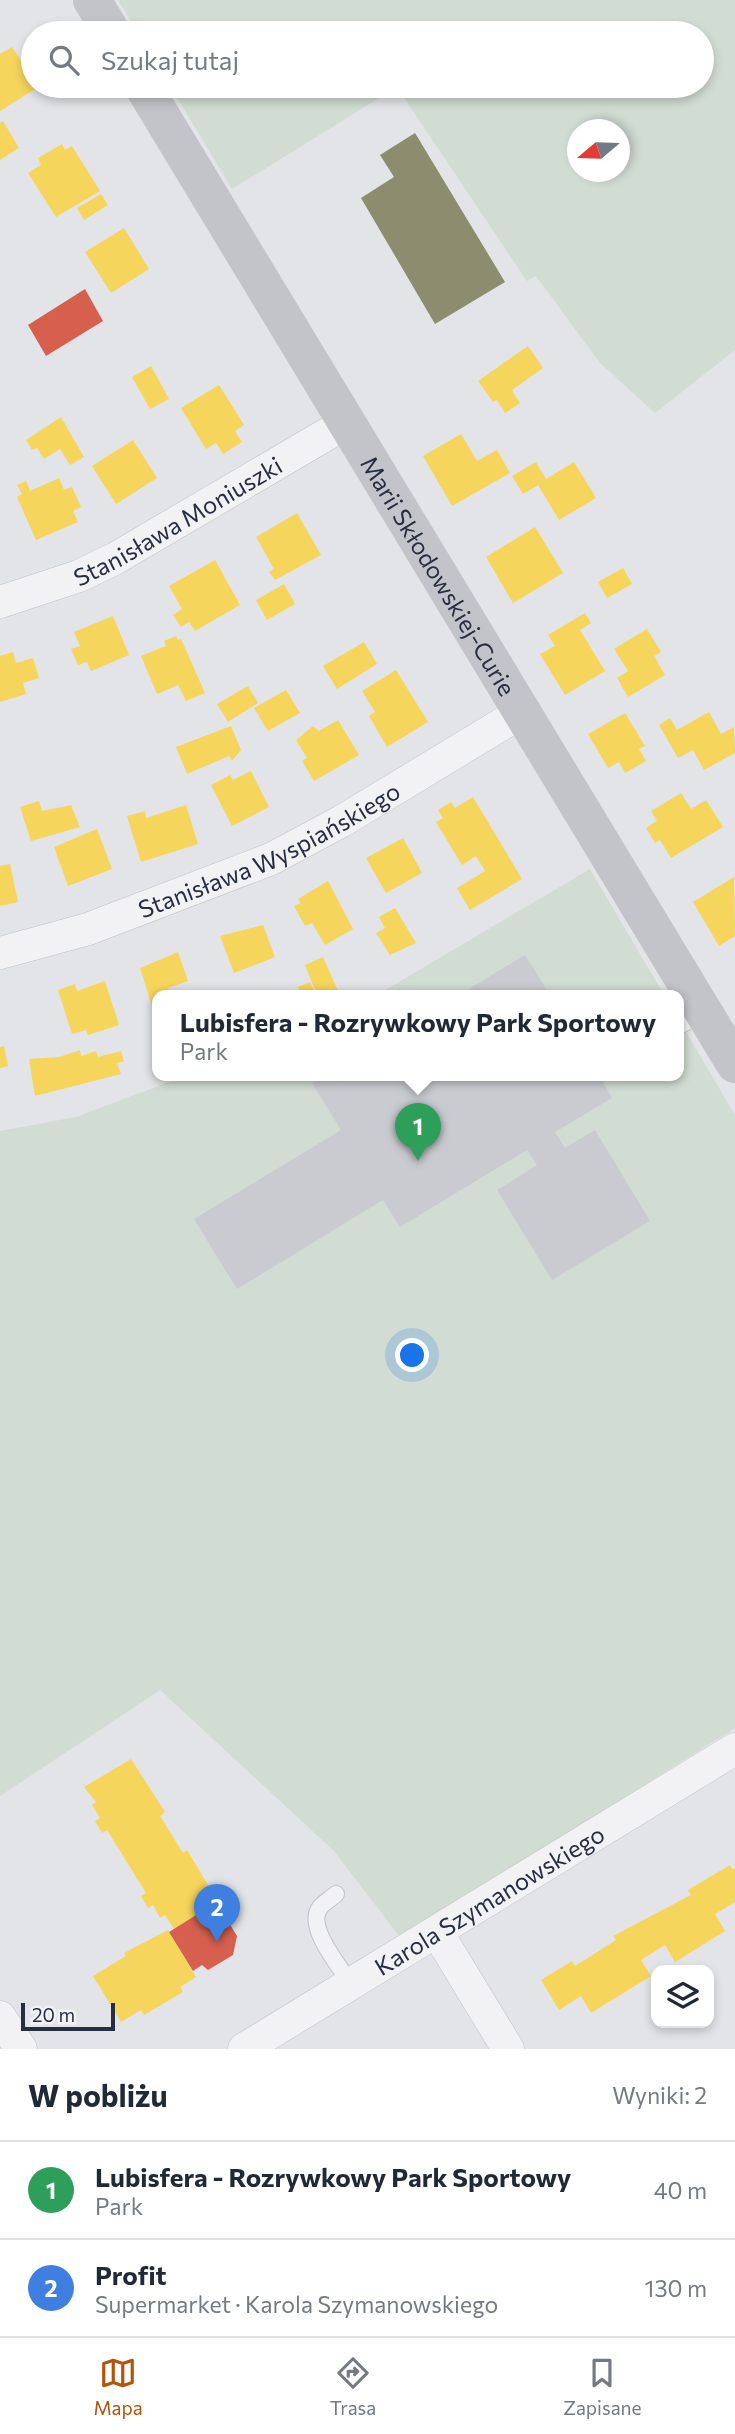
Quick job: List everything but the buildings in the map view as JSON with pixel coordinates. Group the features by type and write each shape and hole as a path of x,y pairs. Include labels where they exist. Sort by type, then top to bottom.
{"street":[{"path":"92,0 105,21"},
{"name":"Marii Skłodowskiej-Curie","path":"151,98 522,712 675,990"},
{"name":"Stanisława Moniuszki","path":"0,602 79,576 116,558 346,423"},
{"name":"Stanisława Wyspiańskiego","path":"0,953 88,929 271,859 342,821 522,712"},
{"name":"Marii Skłodowskiej-Curie","path":"691,1019 735,1064"},
{"name":"Karola Szymanowskiego","path":"244,2049 735,1749"},
{"path":"437,1932 508,2049"},
{"path":"0,2017 21,2049"}],"lane":[{"path":"336,1894 319,1907 315,1919 317,1930 351,1984"}],"shaded area":[{"path":"118,0 735,0 735,350 655,413 600,363 536,276 527,281 404,98 714,98 714,21 131,21"},
{"path":"177,98 379,98 232,189"},
{"path":"590,869 661,990 385,990"},
{"path":"684,1028 735,1115 735,1728 400,1937 334,1851 160,1690 0,1796 0,1131 76,1117 171,1081 684,1081"}],"place":[{"name":"Lubisfera - Rozrywkowy Park Sportowy","path":"418,1161"},
{"name":"Profit","path":"217,1942"}]}
